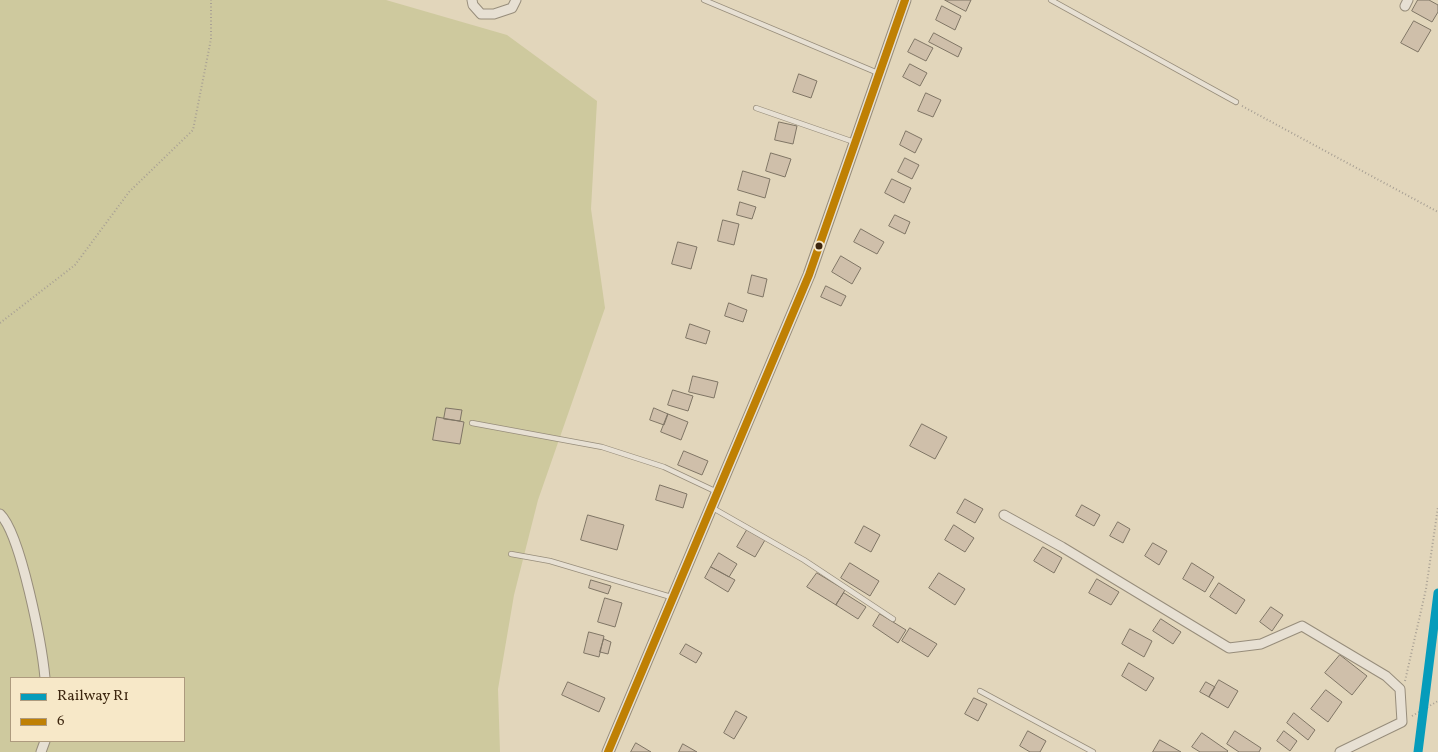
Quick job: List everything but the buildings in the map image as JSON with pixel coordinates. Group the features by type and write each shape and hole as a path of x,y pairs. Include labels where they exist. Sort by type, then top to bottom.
{"street":[{"path":"472,0 473,5 481,14 494,14 512,8 516,0"},
{"path":"608,752 808,276 905,0"},
{"path":"0,514 5,518 17,545 27,586 44,677"},
{"path":"1004,515 1062,547 1229,648 1261,644 1302,626 1386,676 1400,689 1402,722 1340,752"}],"lane":[{"path":"704,0 879,73"},
{"path":"1051,0 1236,102"},
{"path":"756,108 855,143"},
{"path":"472,423 602,447 664,467 717,492"},
{"path":"711,506 804,560 893,619"},
{"path":"510,554 550,561 672,598"},
{"path":"980,691 1093,752"}],"path":[{"path":"0,323 76,265 129,192 193,130 211,39 211,0"},
{"path":"1236,102 1438,212"},
{"path":"1400,689 1406,680 1426,589 1438,507"},
{"path":"1402,722 1438,702"}],"shaded area":[{"path":"0,0 386,0 507,35 597,101 591,209 605,308 538,500 514,595 498,689 500,752 0,752"}],"rail line":[{"name":"R1","path":"1418,752 1438,593"}],"transit line":[{"name":"6","path":"608,752 809,275 905,0"}]}
